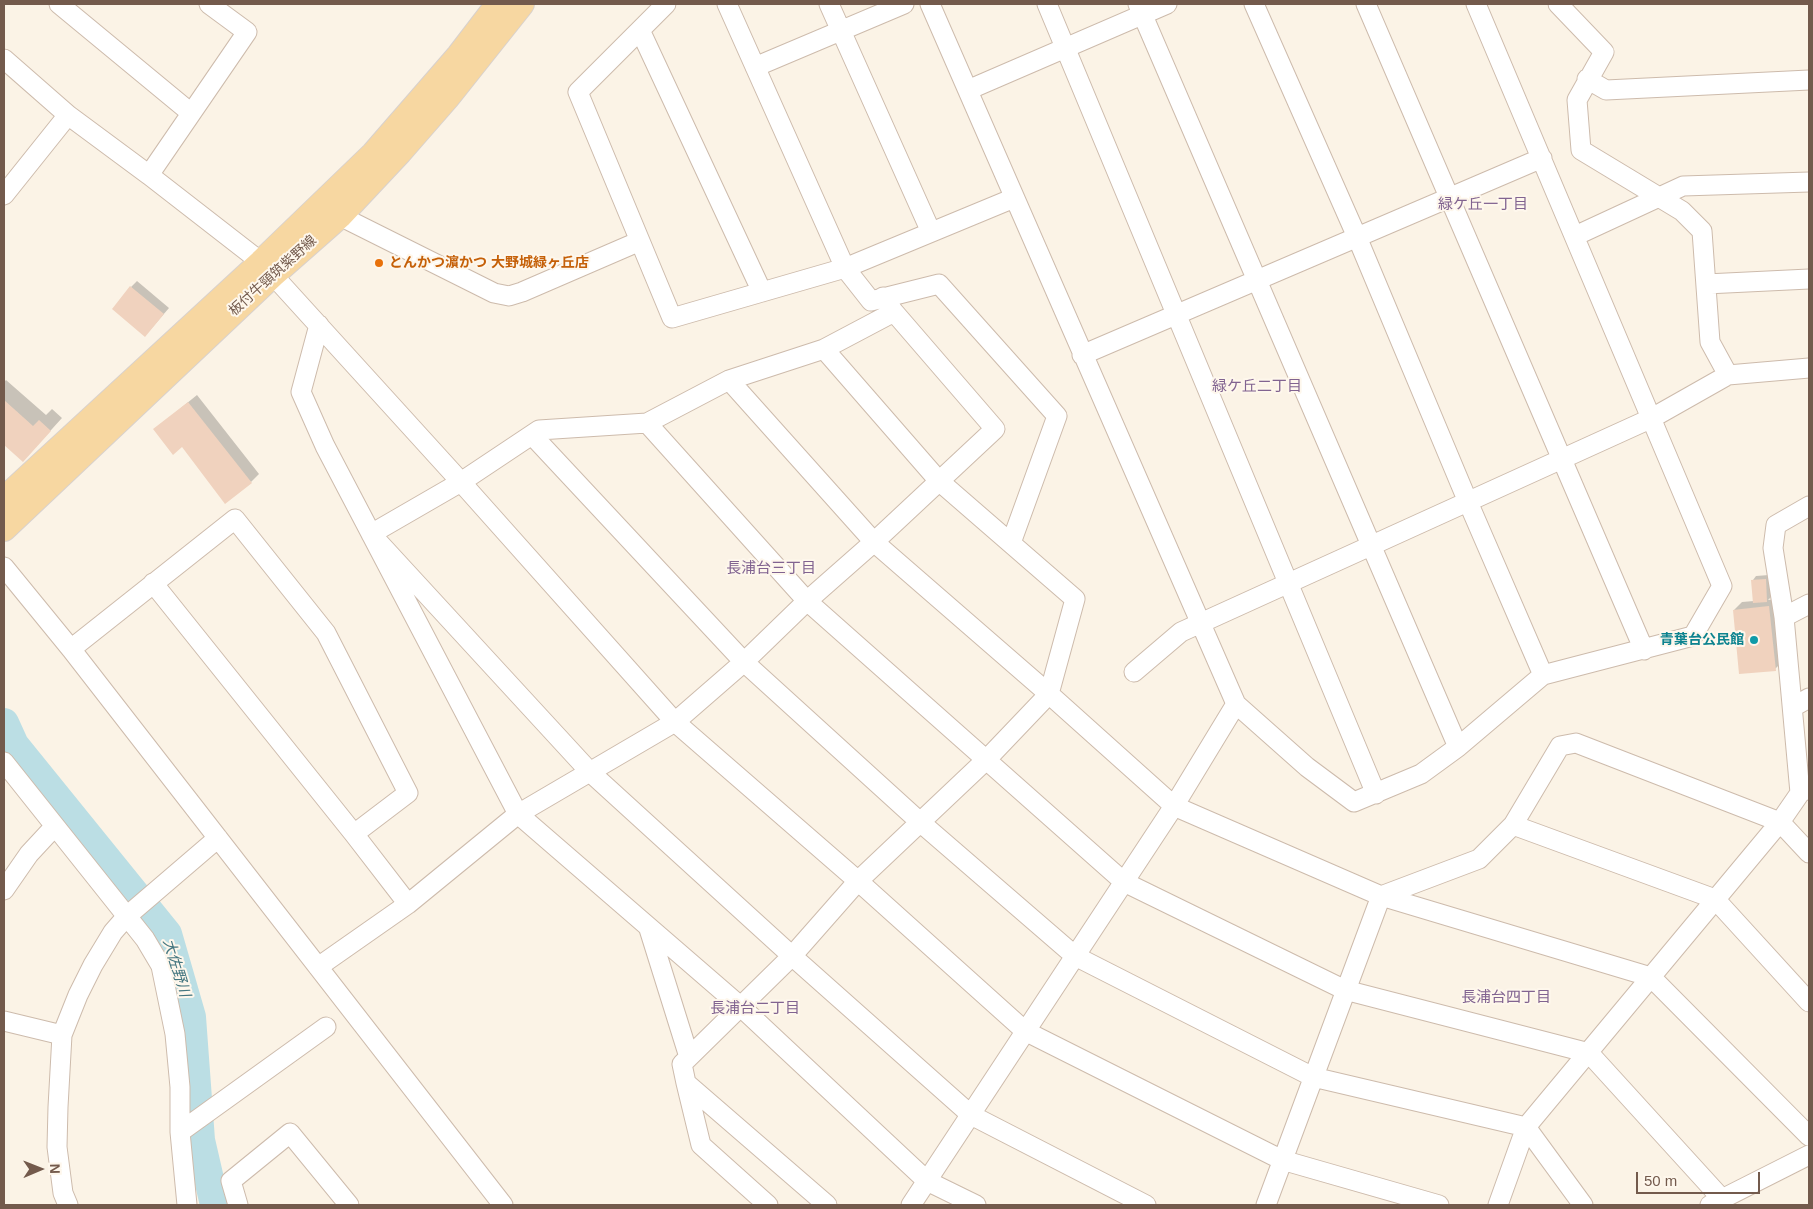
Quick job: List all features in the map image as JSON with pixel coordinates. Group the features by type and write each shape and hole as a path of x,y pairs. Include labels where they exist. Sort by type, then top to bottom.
{"main road":[{"name":"板付牛頸筑紫野線","path":"4,529 267,269 373,154 458,55 498,4"},
{"name":"板付牛頸筑紫野線","path":"4,499 267,269 340,216 442,104 522,4"}],"street":[{"path":"59,4 191,113"},
{"path":"149,175 247,32 210,4"},
{"path":"666,4 578,92 672,318 845,268 1014,198"},
{"path":"318,967 408,904 518,814 675,722 744,662 807,600 874,542 995,429 888,305 871,301 845,268 727,4"},
{"path":"829,4 931,232"},
{"path":"756,67 904,4"},
{"path":"930,4 1236,704 1307,767 1354,802 1421,774 1458,747 1543,675 1693,636 1722,586 1476,4"},
{"path":"1047,4 1376,794"},
{"path":"968,90 1065,47 1140,10 1167,4"},
{"path":"1254,4 1357,237 1543,675"},
{"path":"1366,4 1644,650"},
{"path":"1558,4 1604,52 1587,79 1577,100 1581,150 1682,211 1702,231 1710,342 1728,375"},
{"path":"1140,10 1458,747"},
{"path":"640,30 762,292"},
{"path":"4,59 68,115 149,175 267,269 320,325 675,722 858,881 1025,1031 1282,1160 1439,1205"},
{"path":"1587,79 1606,90 1809,80"},
{"path":"4,193 68,115"},
{"path":"1082,354 1542,158"},
{"path":"1575,236 1683,186 1809,182"},
{"path":"340,216 494,293 509,296 640,241"},
{"path":"1706,284 1809,279"},
{"path":"371,534 461,482 539,430 647,423 729,380 824,349 888,305 939,284 1057,416 1011,543"},
{"path":"320,325 301,392 325,446 518,814 740,1006 927,1181 976,1205"},
{"path":"768,1205 701,1145 682,1064 792,956 858,881 987,759 1049,694 1074,599 939,481 824,349"},
{"path":"1134,672 1181,632 1652,418 1728,375 1809,368"},
{"path":"729,380 874,542 1049,694 1174,806 1381,896 1651,977 1809,1136"},
{"path":"647,423 807,600 1124,882 1345,990 1589,1053 1719,1203 1809,1155"},
{"path":"532,435 744,662 920,822 1075,956 1313,1077 1526,1127 1583,1205"},
{"path":"1498,1205 1526,1127 1804,791 1801,702 1784,618 1773,548 1776,525 1809,506"},
{"path":"71,649 235,519 326,634 408,793 354,834"},
{"path":"371,534 590,772 792,956 971,1114 1146,1205"},
{"path":"4,567 71,649 503,1205"},
{"path":"153,583 408,904"},
{"path":"1784,618 1809,604"},
{"path":"911,1205 1174,806 1236,704"},
{"path":"1266,1205 1381,896 1479,859 1513,825 1560,746 1576,743 1780,822 1809,853"},
{"path":"4,762 145,939 160,966 175,1034 180,1087 180,1132 187,1205"},
{"path":"1513,825 1715,899 1809,1002"},
{"path":"4,890 29,854 54,826"},
{"path":"68,1205 63,1194 57,1147 62,1035 78,995 113,932 127,916 218,838"},
{"path":"649,928 690,1056"},
{"path":"4,1021 62,1035"},
{"path":"180,1132 326,1027"},
{"path":"686,1083 827,1205"},
{"path":"238,1205 231,1181 290,1133 349,1205"}],"building":[{"path":"130,286 164,314 145,337 112,309"},
{"path":"4,400 33,426 39,420 51,431 23,462 4,445"},
{"path":"188,402 252,483 225,504 182,447 173,455 153,429"},
{"path":"1766,579 1767,602 1753,603 1751,580"},
{"name":"青葉台公民館","path":"1769,606 1776,671 1739,674 1733,610"}],"waterway":[{"name":"大佐野川","path":"4,723 14,745 167,934 191,1017 200,1140 215,1205"}],"place":[{"name":"とんかつ濵かつ 大野城緑ヶ丘店","path":"379,263"},
{"name":"青葉台公民館","path":"1754,640"}],"district":[{"name":"緑ケ丘一丁目","path":"1483,205"},
{"name":"緑ケ丘二丁目","path":"1257,387"},
{"name":"長浦台三丁目","path":"771,569"},
{"name":"長浦台四丁目","path":"1506,998"},
{"name":"長浦台二丁目","path":"755,1009"}]}
